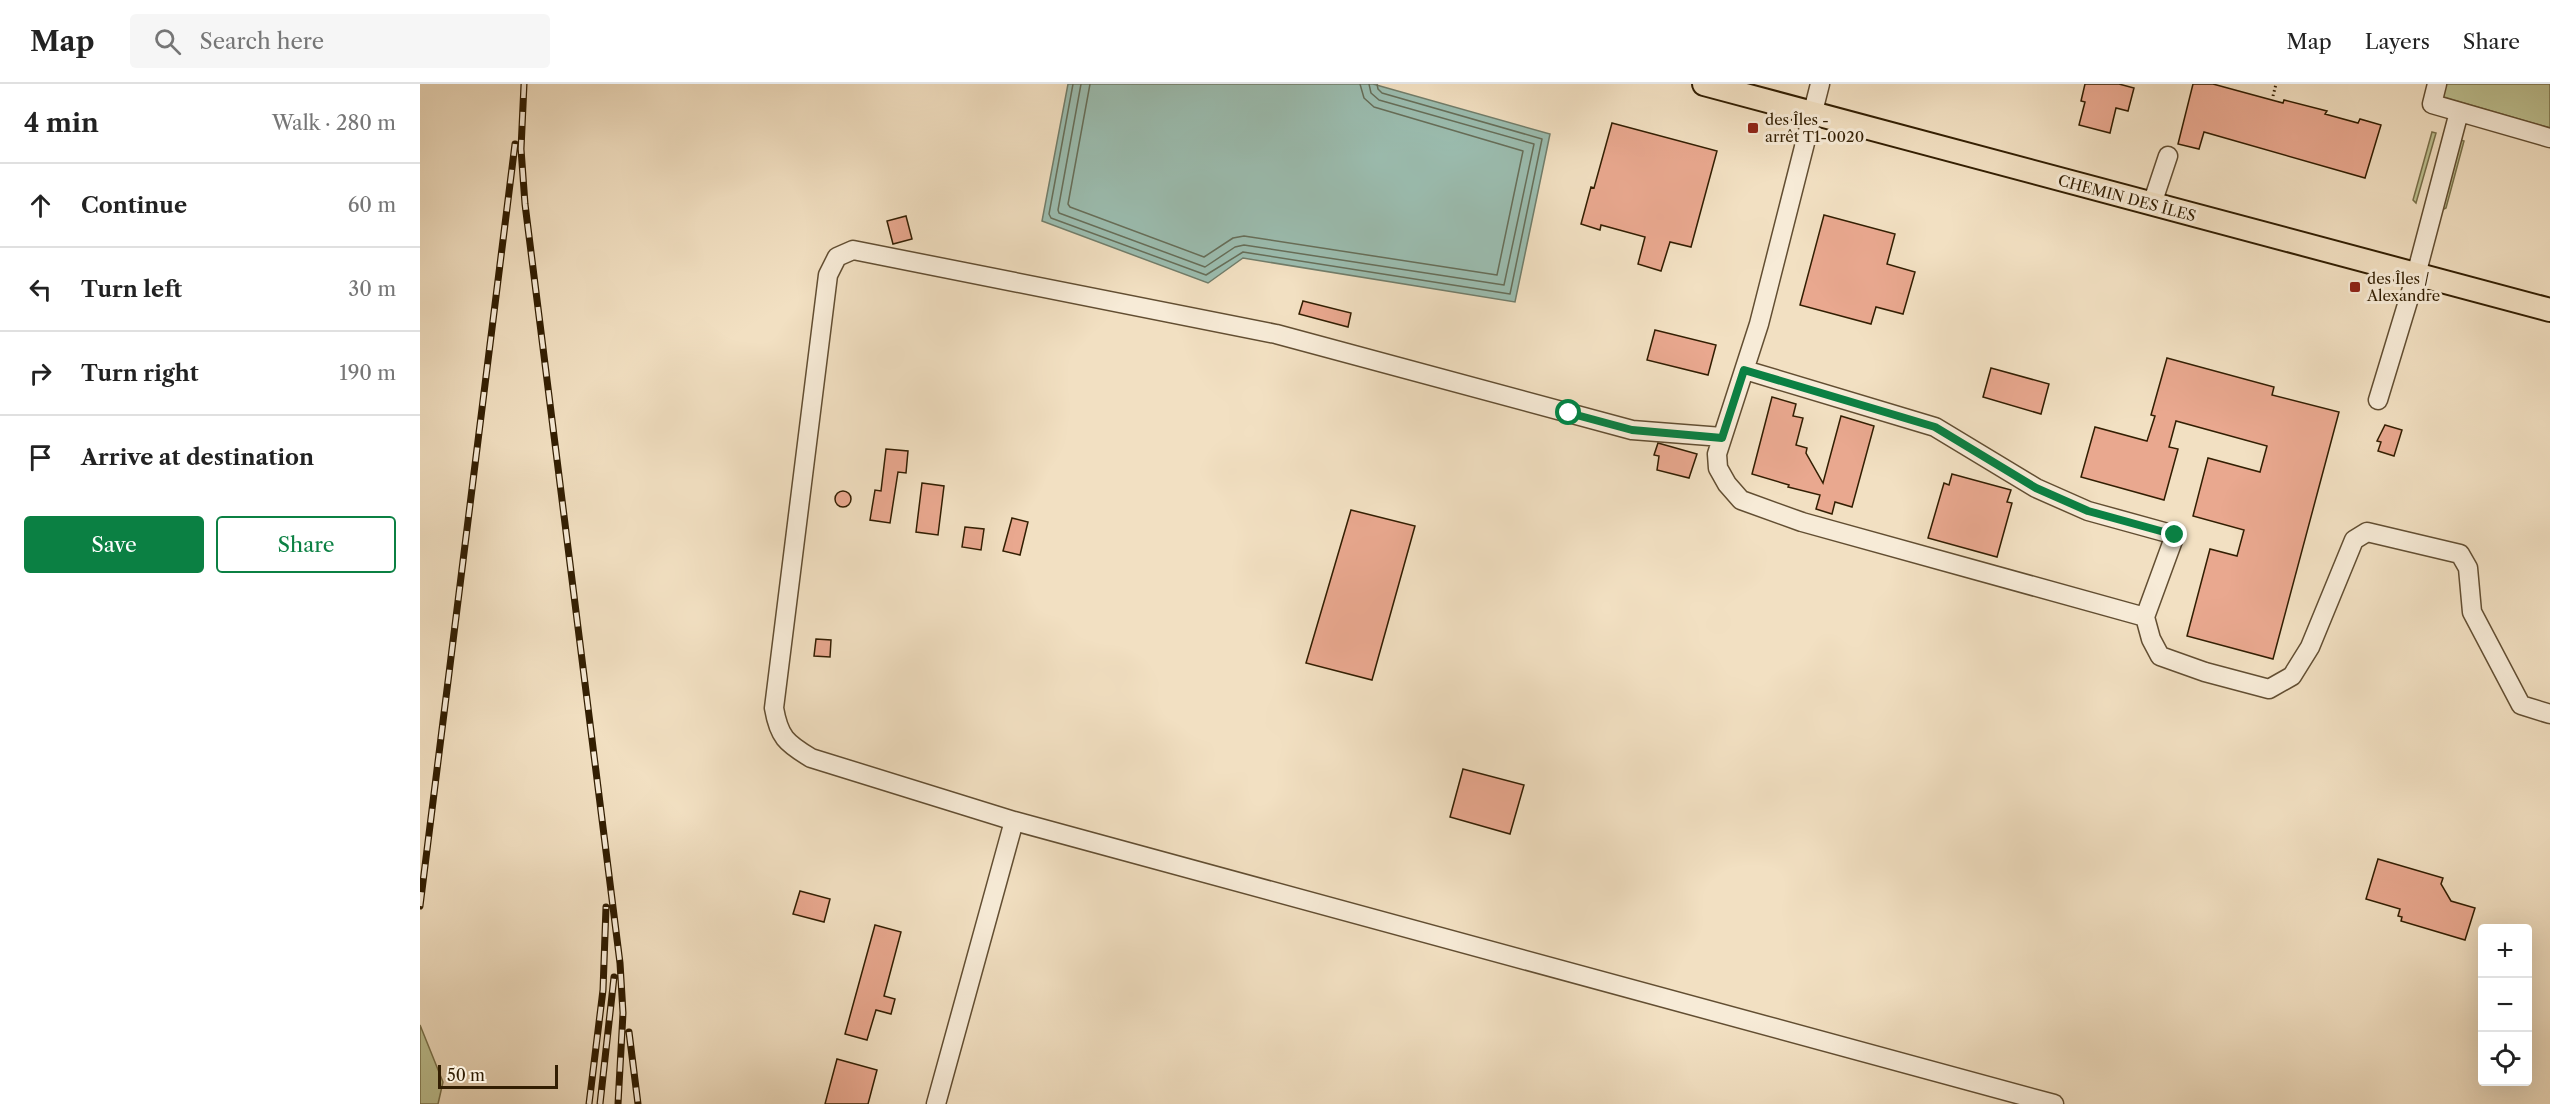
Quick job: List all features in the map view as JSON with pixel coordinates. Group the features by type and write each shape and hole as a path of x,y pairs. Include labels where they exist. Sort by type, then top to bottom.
{"main road":[{"name":"CHEMIN DES ÎLES","path":"1704,84 2550,310"}],"lane":[{"path":"1820,84 1759,324 1717,454 1718,468 1726,484 1741,500 1802,522 2145,616"},
{"path":"2437,84 2432,104 2550,138"},
{"path":"2378,400 2416,276 2459,112"},
{"path":"2152,204 2168,156"},
{"path":"1722,438 1632,430 1276,334 853,250 837,257 828,275 774,708 777,724 789,745 811,758 1014,821 2054,1104"},
{"path":"1744,370 1935,427 2036,488 2088,511 2175,535 2145,616 2151,639 2160,656 2205,672 2270,689 2292,675 2310,647 2354,540 2367,532 2460,554 2468,568 2472,612 2521,705 2550,714"},
{"path":"936,1104 1014,821"}],"path":[{"path":"2273,96 2276,84"}],"green space":[{"path":"2440,84 2550,84 2550,128 2437,95"},
{"path":"2432,132 2436,133 2416,203 2413,200"},
{"path":"2460,140 2464,141 2446,208 2442,210"},
{"path":"420,1025 443,1082 438,1104 420,1104"}],"water":[{"path":"1068,84 1373,84 1550,134 1515,302 1243,258 1208,283 1042,221"}],"building":[{"path":"2085,84 2119,84 2134,88 2128,111 2116,108 2110,133 2079,125 2085,102 2081,101"},
{"path":"2193,84 2213,84 2283,103 2284,100 2327,111 2325,114 2358,123 2360,119 2381,125 2365,178 2204,132 2199,149 2178,144"},
{"path":"1612,123 1717,151 1691,247 1670,242 1661,271 1638,264 1645,237 1601,225 1600,230 1581,224 1591,187 1594,188"},
{"path":"1824,215 1895,234 1887,264 1915,272 1903,314 1876,307 1871,324 1800,305"},
{"path":"906,216 912,239 893,244 887,221"},
{"path":"1303,301 1351,313 1348,327 1299,314"},
{"path":"1655,330 1716,345 1708,375 1647,360"},
{"path":"2167,358 2274,387 2272,395 2339,412 2273,659 2187,636 2210,549 2237,556 2244,530 2193,516 2208,458 2260,472 2267,446 2176,421 2169,447 2178,449 2164,500 2081,477 2095,427 2147,441 2155,416 2151,415"},
{"path":"1991,368 2049,384 2041,414 1983,397"},
{"path":"1772,397 1796,404 1793,416 1803,418 1796,445 1807,448 1806,453 1823,483 1841,416 1874,426 1852,507 1835,502 1832,514 1816,509 1820,495 1752,474"},
{"path":"2385,425 2402,430 2394,456 2378,451 2381,442 2377,441"},
{"path":"1658,443 1697,454 1689,478 1657,470 1659,456 1654,455"},
{"path":"886,449 908,451 906,473 898,472 890,523 870,520 875,490 881,491"},
{"path":"1952,474 2011,490 2007,502 2012,503 1997,557 1928,538 1944,483 1949,485"},
{"path":"922,483 944,486 938,535 916,532"},
{"path":"843,491 849,493 851,499 849,505 843,507 837,505 835,499 837,493"},
{"path":"1351,510 1415,526 1372,680 1306,663"},
{"path":"1012,518 1028,522 1020,555 1003,551"},
{"path":"965,527 984,529 981,550 962,547"},
{"path":"816,639 831,640 830,657 814,656"},
{"path":"1463,769 1524,785 1510,834 1450,817"},
{"path":"2378,859 2443,878 2441,884 2451,901 2475,908 2465,940 2401,921 2402,917 2398,916 2400,909 2366,899"},
{"path":"800,891 830,899 824,922 793,914"},
{"path":"875,925 901,932 884,996 895,999 891,1014 876,1010 867,1040 845,1034"},
{"path":"837,1059 877,1070 868,1104 825,1104"}],"railway":[{"path":"524,84 521,149 525,204 620,963 623,1013 618,1104"},
{"path":"420,906 515,144"},
{"path":"589,1104 603,990 606,907"},
{"path":"600,1104 614,977"},
{"path":"629,1032 638,1104"}],"place":[{"name":"des Îles - arrêt T1-0020","path":"1753,128"},
{"name":"des Îles / Alexandre","path":"2355,287"}],"route":[{"path":"1569,413 1632,430 1722,438 1744,370 1935,427 2036,488 2088,511 2175,535"}]}
